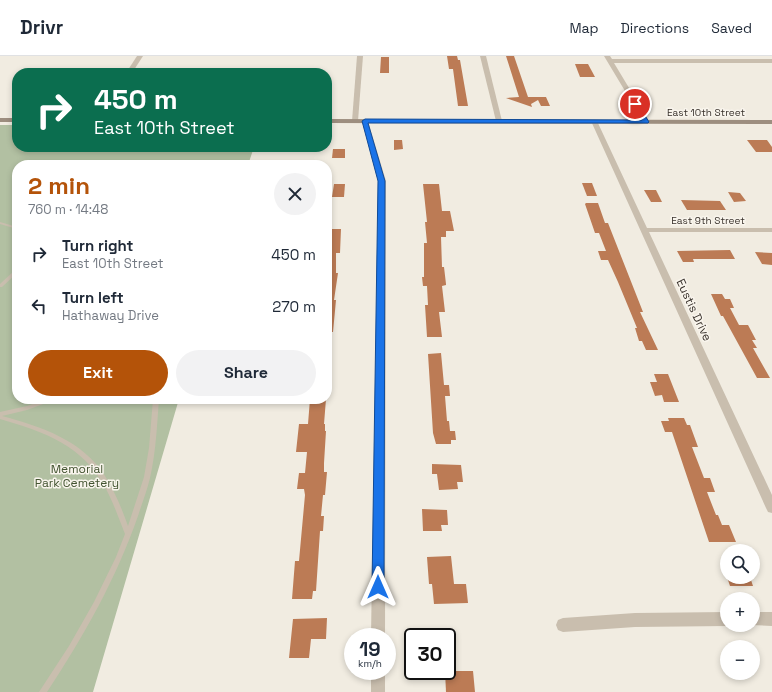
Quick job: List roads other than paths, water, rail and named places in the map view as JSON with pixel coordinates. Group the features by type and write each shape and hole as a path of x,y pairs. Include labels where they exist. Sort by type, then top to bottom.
{"main road":[{"path":"0,120 12,120"},
{"name":"East 10th Street","path":"332,121 772,122"}],"street":[{"path":"132,68 140,56"},
{"path":"360,56 360,121 382,181 378,628"},
{"path":"483,56 499,121"},
{"path":"729,56 733,61"},
{"path":"609,58 772,61"},
{"path":"609,58 646,122"},
{"name":"Eustis Drive","path":"594,121 772,508"},
{"name":"East 9th Street","path":"644,230 772,230"},
{"path":"563,625 635,620 720,619"},
{"path":"760,619 772,619"},
{"path":"378,680 378,692"}],"lane":[{"path":"0,223 12,227"},
{"path":"0,286 12,275"},
{"path":"0,416 38,404"},
{"path":"43,692 61,666 99,601 121,555 146,478 153,439 156,404"},
{"path":"0,416 47,432 68,444 90,461 104,480 117,503 128,534"}],"park label":[{"name":"Memorial Park Cemetery","path":"77,476"}]}
